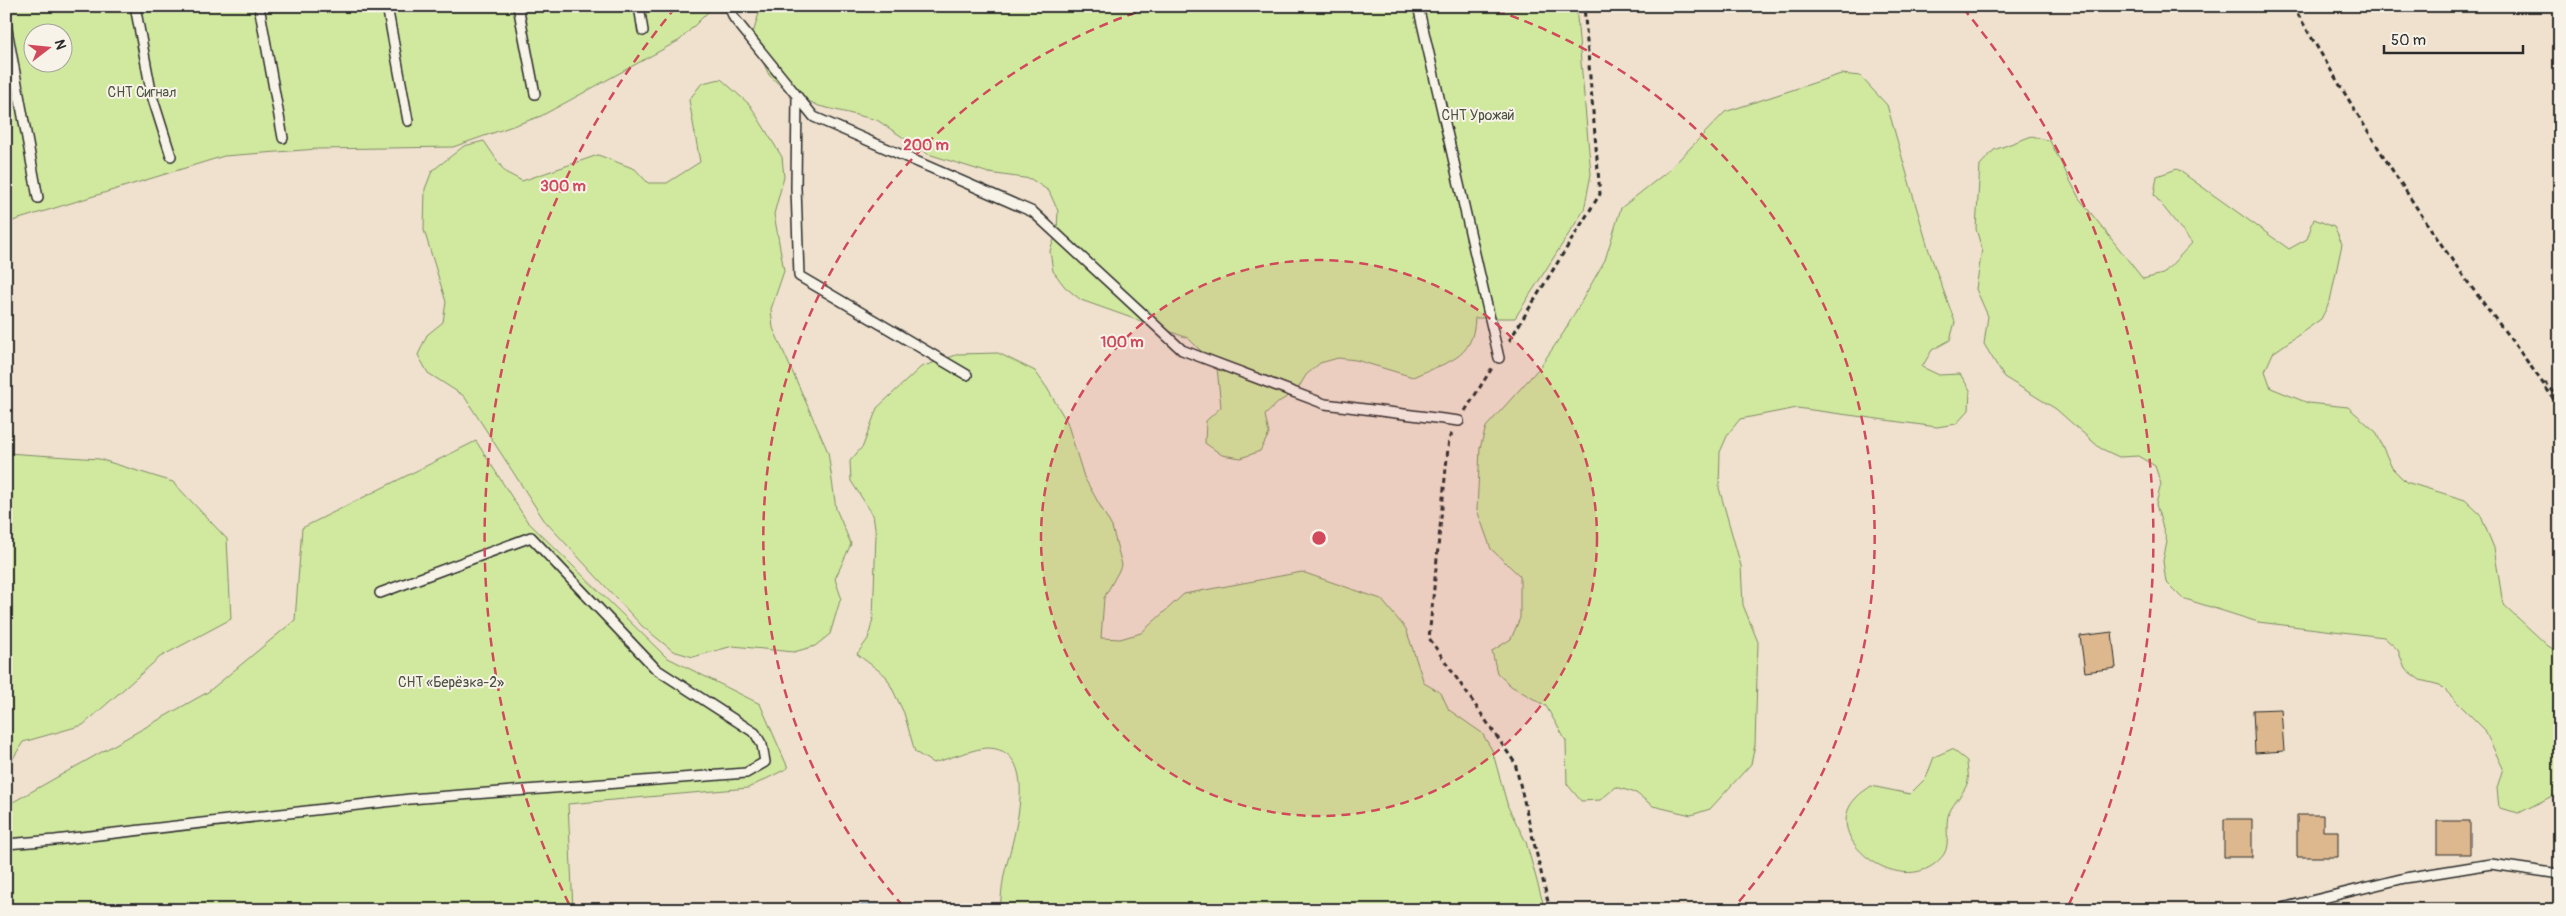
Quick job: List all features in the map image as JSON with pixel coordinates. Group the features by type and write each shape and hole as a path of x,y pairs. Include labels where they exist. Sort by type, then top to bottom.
{"lane":[{"path":"135,6 152,96 171,156"},
{"path":"259,6 283,138"},
{"path":"387,6 408,121"},
{"path":"518,6 535,94"},
{"path":"639,6 643,31"},
{"path":"729,6 734,18 814,117 1033,212 1182,350 1325,404 1459,422"},
{"path":"1418,6 1499,358"},
{"path":"6,24 38,198"},
{"path":"797,96 796,188 799,276 967,375"},
{"path":"6,844 410,800 746,773 765,762 762,745 755,733 656,669 531,537 380,593"},
{"path":"2274,910 2405,878 2491,864 2560,874"}],"path":[{"path":"1550,910 1515,763 1429,638 1449,438 1600,194 1584,6"},
{"path":"2293,6 2355,111 2457,268 2538,374 2560,399"},
{"path":"2538,374 2560,409"}],"green space":[{"name":"СНТ Сигнал","path":"6,6 714,6 680,40 541,116 453,147 317,149 224,156 6,223"},
{"name":"СНТ Урожай","path":"765,6 1576,6 1591,174 1584,210 1515,318 1475,318 1469,343 1456,358 1413,377 1356,360 1338,358 1320,363 1306,375 1296,392 1280,401 1265,415 1269,434 1260,451 1241,458 1222,455 1205,443 1206,421 1221,407 1217,367 1188,338 1081,300 1065,287 1053,271 1050,251 1057,231 1058,211 1049,191 1031,179 989,173 928,154 877,120 819,106 784,89 769,75 752,37 759,13"},
{"path":"1841,74 1860,76 1887,105 1929,251 1955,322 1950,340 1932,350 1922,367 1939,375 1960,374 1970,390 1969,410 1956,424 1937,427 1797,408 1740,419 1728,434 1720,452 1719,488 1741,566 1743,605 1758,642 1755,745 1751,764 1710,809 1691,815 1653,806 1636,793 1616,787 1600,800 1581,801 1567,784 1566,741 1546,706 1511,686 1497,673 1492,651 1511,639 1520,618 1520,576 1491,549 1477,510 1480,448 1486,427 1540,367 1564,332 1605,260 1621,208 1668,171 1725,112"},
{"path":"721,79 750,105 782,157 784,177 774,214 784,271 771,309 773,328 828,452 836,509 851,544 835,579 841,597 830,634 815,646 794,652 733,646 693,657 673,651 642,626 544,520 464,396 428,373 418,355 427,335 443,322 446,302 424,230 425,189 432,171 464,146 484,141 505,172 522,181 598,155 635,169 648,183 667,183 700,162 689,100 702,83"},
{"path":"2032,136 2050,141 2079,198 2143,279 2163,274 2192,243 2154,195 2157,176 2177,169 2289,249 2307,239 2314,219 2334,227 2342,244 2330,301 2321,319 2273,353 2265,371 2271,388 2308,403 2348,407 2376,432 2392,468 2406,482 2465,500 2480,514 2494,548 2503,604 2548,646 2560,653 2560,792 2519,813 2499,808 2497,788 2503,768 2484,729 2440,685 2420,680 2405,669 2398,650 2384,637 2258,622 2182,598 2166,582 2163,561 2167,542 2156,504 2161,484 2155,466 2138,456 2119,457 2100,448 2056,409 2004,377 1984,344 1988,316 1976,289 1982,249 1976,229 1980,165 1994,150"},
{"path":"998,353 1035,371 1047,388 1067,422 1084,477 1112,527 1122,565 1104,598 1101,638 1120,639 1141,633 1184,594 1302,572 1381,599 1406,629 1424,683 1441,693 1449,710 1482,733 1492,750 1508,807 1526,842 1545,910 1000,910 1004,875 1017,822 1020,801 1020,782 1016,765 1006,753 989,748 933,763 915,752 904,713 886,676 857,654 868,639 873,618 876,534 873,515 851,481 850,461 863,446 877,408 921,367 959,354"},
{"name":"СНТ «Берёзка-2»","path":"476,441 527,521 666,657 760,704 788,768 748,788 568,804 573,910 6,910 6,806 208,692 295,620 302,528"},
{"path":"6,453 99,459 173,482 227,539 231,619 160,657 83,725 23,742 6,770"},
{"path":"1952,749 1967,761 1968,782 1949,813 1947,845 1944,854 1928,868 1909,873 1890,870 1871,860 1857,847 1848,831 1847,814 1856,798 1871,786 1910,794 1926,778 1934,757"}],"water":[{"path":"916,904 917,910 859,910 861,905"}],"building":[{"path":"2112,632 2116,668 2085,672 2080,636"},
{"path":"2281,709 2284,751 2255,753 2253,710"},
{"path":"2297,815 2323,815 2323,831 2338,831 2338,857 2297,857"},
{"path":"2224,819 2252,819 2252,857 2224,857"},
{"path":"2437,821 2470,821 2470,854 2437,854"}]}
